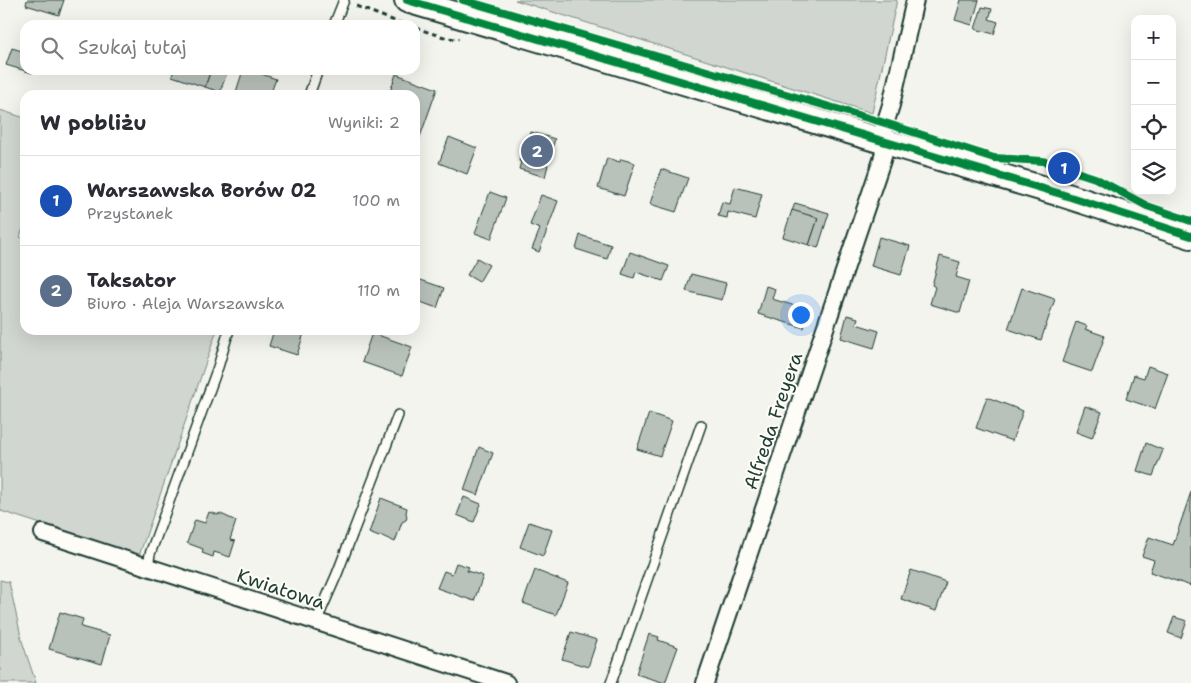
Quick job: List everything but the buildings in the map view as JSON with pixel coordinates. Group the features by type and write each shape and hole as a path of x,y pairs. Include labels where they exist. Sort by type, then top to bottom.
{"street":[{"path":"407,0 1061,194 1191,236"},
{"name":"Alfreda Freyera","path":"705,683 879,170 883,142 915,0"},
{"name":"Kwiatowa","path":"43,533 506,683"}],"lane":[{"path":"336,20 343,0"},
{"path":"311,90 316,75"},
{"path":"148,566 150,554 218,367 228,335"},
{"path":"316,622 337,574 398,415"},
{"path":"611,683 701,425"}],"path":[{"path":"343,0 390,20"}],"shaded area":[{"path":"515,0 897,0 872,113"},
{"path":"0,110 20,116 20,335 215,335 139,556 1,511"},
{"path":"0,580 9,582 22,641 36,683 0,683"}],"cycle path":[{"path":"407,0 1061,194 1191,236"},
{"path":"463,0 885,123 994,158 1043,161 1095,178 1147,206 1191,221"}],"place":[{"name":"Taksator","path":"537,151"},
{"name":"Warszawska Borów 02","path":"1064,168"}]}
